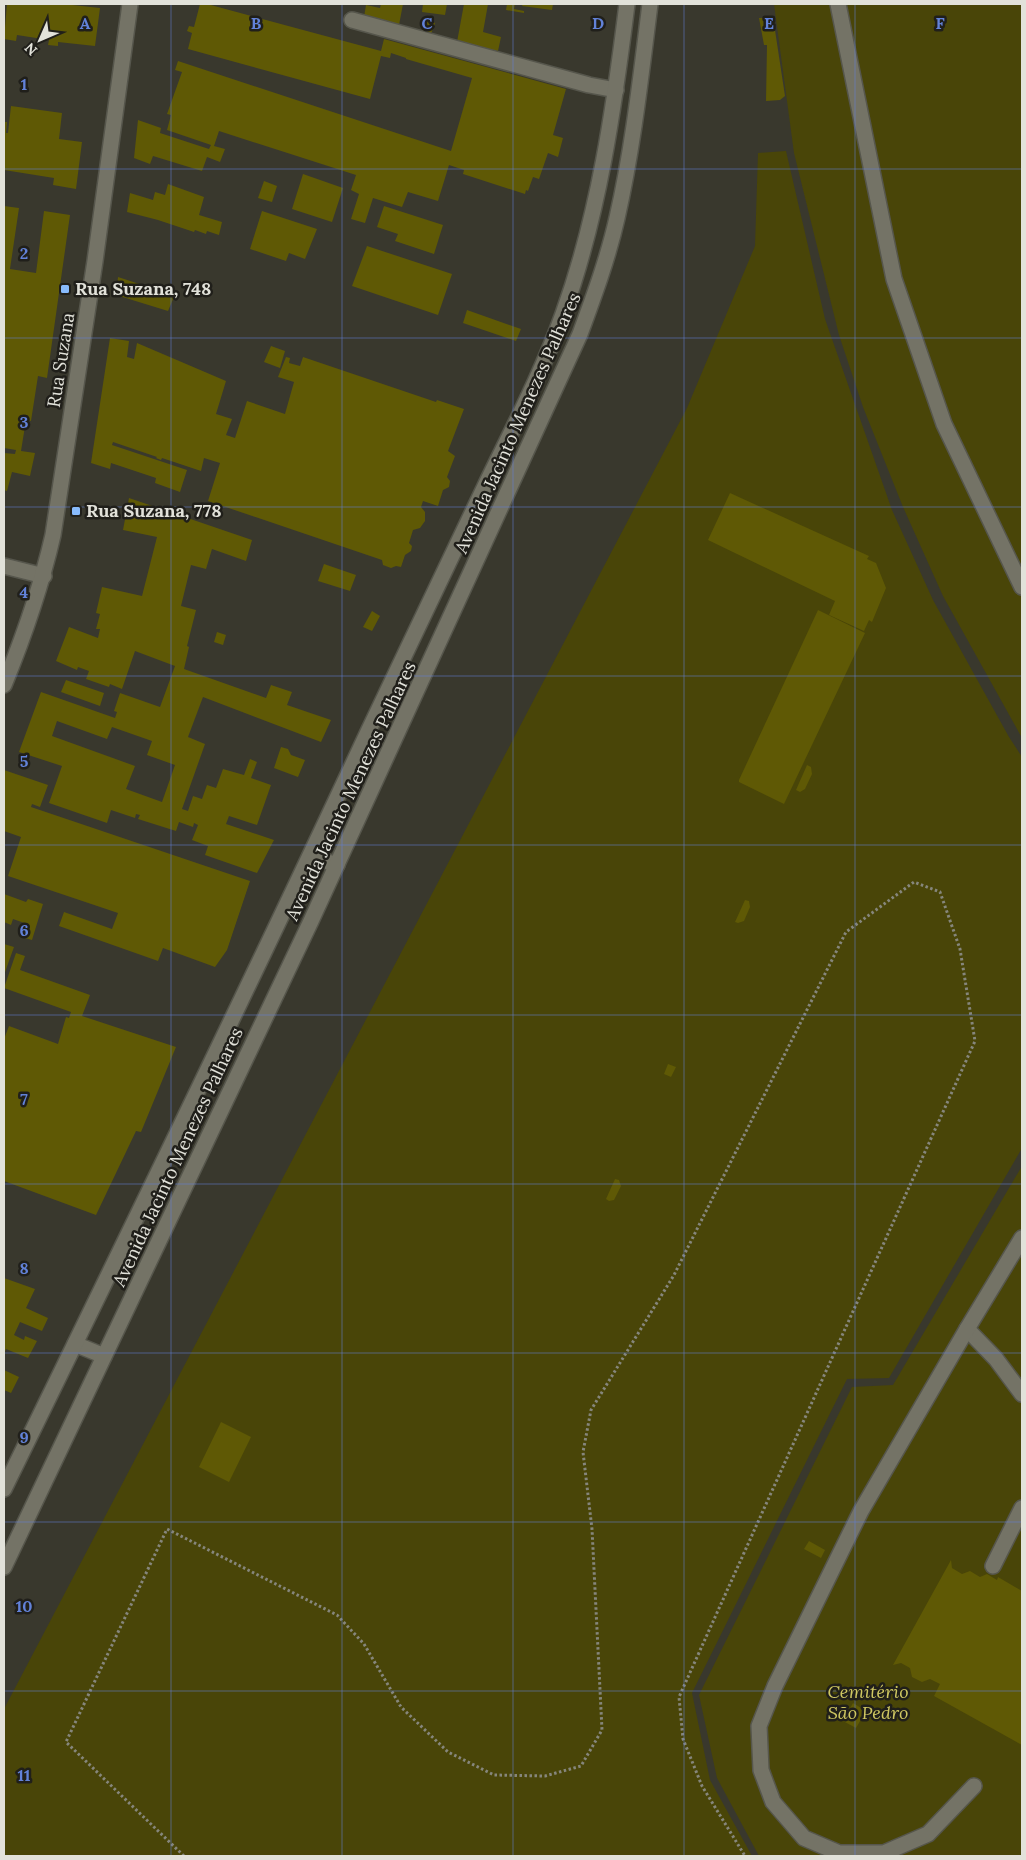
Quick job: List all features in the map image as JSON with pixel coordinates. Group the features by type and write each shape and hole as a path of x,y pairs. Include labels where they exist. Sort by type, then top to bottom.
{"main road":[{"name":"Rua Suzana","path":"4,684 21,643 44,576 62,485 130,4"},
{"name":"Avenida Jacinto Menezes Palhares","path":"4,1489 224,1039 543,366 564,312 577,270 598,188 616,90 626,4"},
{"name":"Avenida Jacinto Menezes Palhares","path":"4,1567 338,865 580,334 602,274 619,208 635,122 650,4"},
{"path":"838,4 894,279 944,424 1022,587"},
{"path":"352,20 589,85 616,90"},
{"path":"4,566 44,576"},
{"path":"310,856 338,865"},
{"path":"974,1786 928,1834 884,1852 839,1853 804,1838 773,1802 761,1770 759,1726 775,1686 861,1511 966,1329 1022,1238"},
{"path":"966,1329 996,1359 1022,1394"},
{"path":"75,1344 104,1356"},
{"path":"993,1566 1022,1508"}],"path":[{"path":"184,1856 66,1742 167,1529 338,1615 364,1644 401,1707 448,1752 494,1775 545,1776 581,1766 602,1730 592,1529 582,1452 591,1410 674,1275 846,932 914,882 940,892 960,949 975,1041 679,1697 683,1739 702,1786 745,1856"}],"green space":[{"path":"774,4 1022,4 1022,738 943,596 903,507 863,407 839,335 794,153"},
{"path":"786,151 825,319 892,510 933,600 1022,757 1022,1148 889,1378 847,1379 692,1693 710,1780 752,1856 4,1856 4,1709 687,408 755,246 758,153"},
{"name":"Cemitério São Pedro","path":"1022,1166 1022,1856 759,1856 717,1778 699,1695 852,1387 893,1385"}],"building":[{"path":"7,4 63,4 100,8 95,46 58,42 58,46 48,45 49,40 17,35 16,41 4,39"},
{"path":"200,4 207,4 381,51 384,39 566,89 553,135 563,138 558,157 548,153 539,179 533,177 525,194 463,174 464,170 449,165 438,201 408,192 402,207 373,198 365,223 351,219 359,194 351,190 356,175 219,131 214,146 225,149 220,162 207,157 202,171 153,156 150,164 134,158 138,120 161,128 160,133 209,149 211,145 167,130 171,115 167,114 182,72 175,70 178,61 451,151 472,78 391,53 390,58 381,56 370,99 188,49 192,33 187,31 189,26 194,27"},
{"path":"381,4 403,4 399,25 364,17 366,5 380,8"},
{"path":"423,4 447,4 445,15 422,12"},
{"path":"464,4 488,4 483,32 501,37 498,51 457,42"},
{"path":"507,4 515,4 514,9 524,11 524,13 506,10"},
{"path":"523,4 553,4 552,10 522,6"},
{"path":"773,17 785,96 780,100 766,101 767,45 764,45 759,18"},
{"path":"427,20 435,23 431,34 423,31"},
{"path":"11,106 62,113 59,139 82,142 76,189 53,185 54,178 4,170 4,122 7,122 6,133 8,133"},
{"path":"303,174 343,188 332,222 292,209"},
{"path":"264,181 277,186 272,202 258,198"},
{"path":"168,184 204,197 199,215 222,222 219,235 207,231 206,234 195,230 194,232 127,212 130,193 153,200 155,192 165,195"},
{"path":"4,206 19,208 10,269 36,273 44,211 70,215 47,378 38,376 31,421 26,420 21,451 35,453 30,476 12,472 7,491 4,490 4,453 15,454 16,450 4,448"},
{"path":"384,206 443,225 434,254 395,241 398,234 377,227"},
{"path":"262,211 317,229 305,259 289,253 286,261 250,249"},
{"path":"367,246 452,274 438,315 352,286"},
{"path":"118,277 174,297 168,311 116,295"},
{"path":"467,310 521,329 516,341 463,323"},
{"path":"110,338 129,341 127,357 134,359 137,343 226,381 216,414 232,419 226,435 235,438 247,401 285,414 294,382 278,377 286,357 290,358 289,363 300,366 303,357 436,402 437,400 464,409 448,451 455,456 447,477 450,481 449,487 443,490 438,506 423,501 421,507 425,512 425,521 420,528 413,530 409,543 412,546 411,551 405,555 401,567 391,568 383,565 382,560 208,501 220,463 204,458 201,471 162,458 161,460 113,442 112,445 187,470 180,492 155,483 156,478 111,463 110,469 91,463"},
{"path":"271,346 285,351 280,368 264,362"},
{"path":"730,493 869,556 867,559 876,563 886,588 872,622 869,620 864,631 829,615 835,601 708,540"},
{"path":"129,498 252,540 246,561 212,549 206,569 191,565 181,606 196,610 187,646 189,647 184,669 266,698 271,685 292,692 287,705 331,720 321,742 203,697 188,737 205,744 182,809 188,811 193,796 202,799 207,785 216,788 223,769 244,775 250,759 257,762 251,778 271,785 257,825 229,816 226,824 274,840 257,873 205,855 208,846 192,840 198,825 194,823 193,827 179,822 176,831 138,819 140,815 136,814 135,818 111,810 107,823 49,803 62,766 19,752 41,692 115,718 117,712 114,711 120,693 160,707 175,666 135,651 122,689 110,684 109,687 86,679 89,671 78,667 77,670 56,661 69,627 98,638 100,629 96,629 100,614 96,613 102,587 142,596 157,537 123,530","holes":["57,721 107,739 112,727 152,741 147,755 175,765 162,802 126,789 135,766 52,736"]},
{"path":"324,564 356,575 350,591 318,581"},
{"path":"818,610 865,633 784,804 739,782 739,780"},
{"path":"372,611 380,616 372,631 363,627"},
{"path":"217,632 226,635 223,645 214,642"},
{"path":"66,680 104,693 100,706 61,692"},
{"path":"281,747 288,749 291,755 305,760 298,777 274,768"},
{"path":"807,765 811,767 812,774 805,789 800,792 796,790"},
{"path":"4,770 48,785 40,807 32,804 31,807 250,881 227,950 215,967 163,948 158,961 59,926 64,912 112,929 118,913 8,876 21,837 4,831"},
{"path":"4,894 26,902 28,899 43,904 32,940 25,938 30,925 13,919 11,925 4,922"},
{"path":"745,900 749,901 750,907 744,921 735,922"},
{"path":"4,944 14,947 4,975"},
{"path":"16,953 25,956 20,970 90,995 82,1016 176,1047 141,1132 136,1131 96,1215 4,1181 4,1039 9,1026 58,1044 66,1017 69,1018 71,1012 4,988"},
{"path":"668,1064 676,1067 671,1077 664,1074"},
{"path":"615,1179 619,1180 621,1186 614,1200 609,1201 606,1199"},
{"path":"4,1278 35,1289 26,1308 48,1318 42,1331 20,1322 14,1335 24,1340 25,1336 37,1341 28,1358 6,1349 4,1354"},
{"path":"4,1370 19,1377 11,1393 4,1390"},
{"path":"221,1422 251,1437 229,1482 199,1467"},
{"path":"809,1541 825,1550 821,1558 804,1549"},
{"path":"951,1560 952,1568 962,1574 970,1571 980,1577 987,1574 997,1580 998,1577 1022,1591 1022,1745 934,1696 940,1684 930,1679 922,1682 912,1677 910,1668 901,1663 893,1665"},
{"path":"853,1703 866,1711 856,1728 843,1721"}],"place":[{"name":"Rua Suzana, 748","path":"65,289"},
{"name":"Rua Suzana, 778","path":"76,511"}]}
